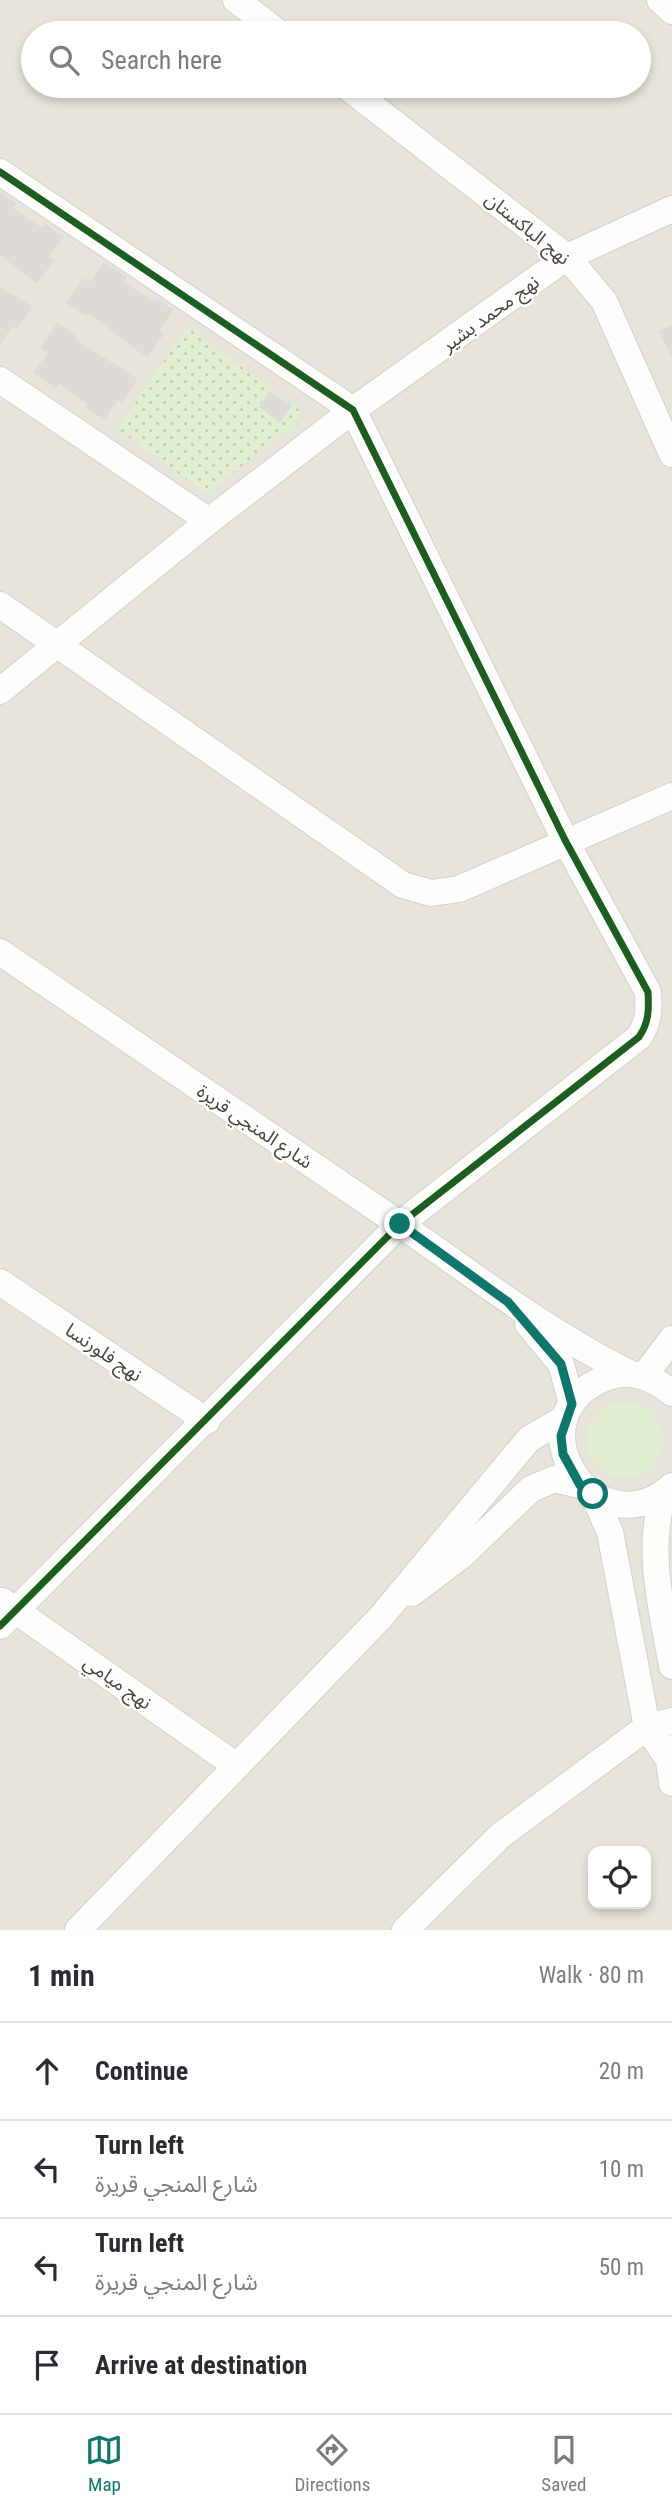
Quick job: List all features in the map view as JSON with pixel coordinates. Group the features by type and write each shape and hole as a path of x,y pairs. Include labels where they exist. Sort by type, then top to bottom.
{"street":[{"path":"236,0 263,21"},
{"path":"660,0 672,11"},
{"name":"نهج الباكستان","path":"362,98 567,257 604,301 672,454"},
{"path":"0,172 353,410 565,840 648,992 647,1026 639,1037 400,1224 208,1421 5,1612"},
{"name":"نهج محمد بشير","path":"0,691 209,521 353,410 567,257 672,209"},
{"path":"0,380 209,521"},
{"path":"0,605 402,884 431,892 459,888 672,796"},
{"name":"شارع المنجي قريرة","path":"0,952 400,1224 508,1302 590,1353 663,1385 672,1393"},
{"name":"نهج فلورنسا","path":"0,1282 208,1421"},
{"name":"شارع المنجي قريرة","path":"508,1302 561,1364 568,1411 561,1436 563,1454 610,1532 659,1724"},
{"path":"78,1930 380,1618 529,1439 568,1411 583,1390 597,1381 613,1375 637,1375 672,1339"},
{"path":"380,1618 461,1556 531,1489 554,1479 610,1502 628,1504 647,1501 668,1489"},
{"path":"668,1489 655,1519 654,1560 672,1666"},
{"name":"نهج ميامي","path":"5,1612 235,1765"},
{"path":"405,1930 501,1835 659,1724 671,1764"}],"shaded area":[{"path":"0,0 672,0 672,1930 0,1930"}],"green space":[{"path":"188,327 301,411 299,421 210,492 201,490 117,429"},
{"path":"618,1402 632,1402 646,1408 657,1419 661,1425 661,1455 652,1467 640,1476 618,1478 604,1472 593,1461 587,1447 587,1433 593,1419 604,1408"}],"building":[{"path":"0,192 17,204 13,208 42,228 45,224 64,237 49,257 54,260 37,284 0,255"},
{"path":"104,262 127,277 124,282 152,301 154,297 174,310 159,331 164,334 147,358 88,313 86,316 66,303 83,278 90,282"},
{"path":"0,287 33,306 17,329 12,326 0,345"},
{"path":"57,323 78,336 75,339 138,379 122,403 118,400 104,420 59,384 56,389 33,373 48,353 40,348"},
{"path":"672,325 672,358 659,331"},
{"path":"270,391 292,406 280,423 259,407"}],"cycle path":[{"path":"0,172 353,410 565,840 648,992 647,1021 639,1037 400,1224 0,1626"}],"route":[{"path":"400,1224 508,1302 561,1364 572,1404 561,1436 563,1454 580,1485 593,1494"}]}
